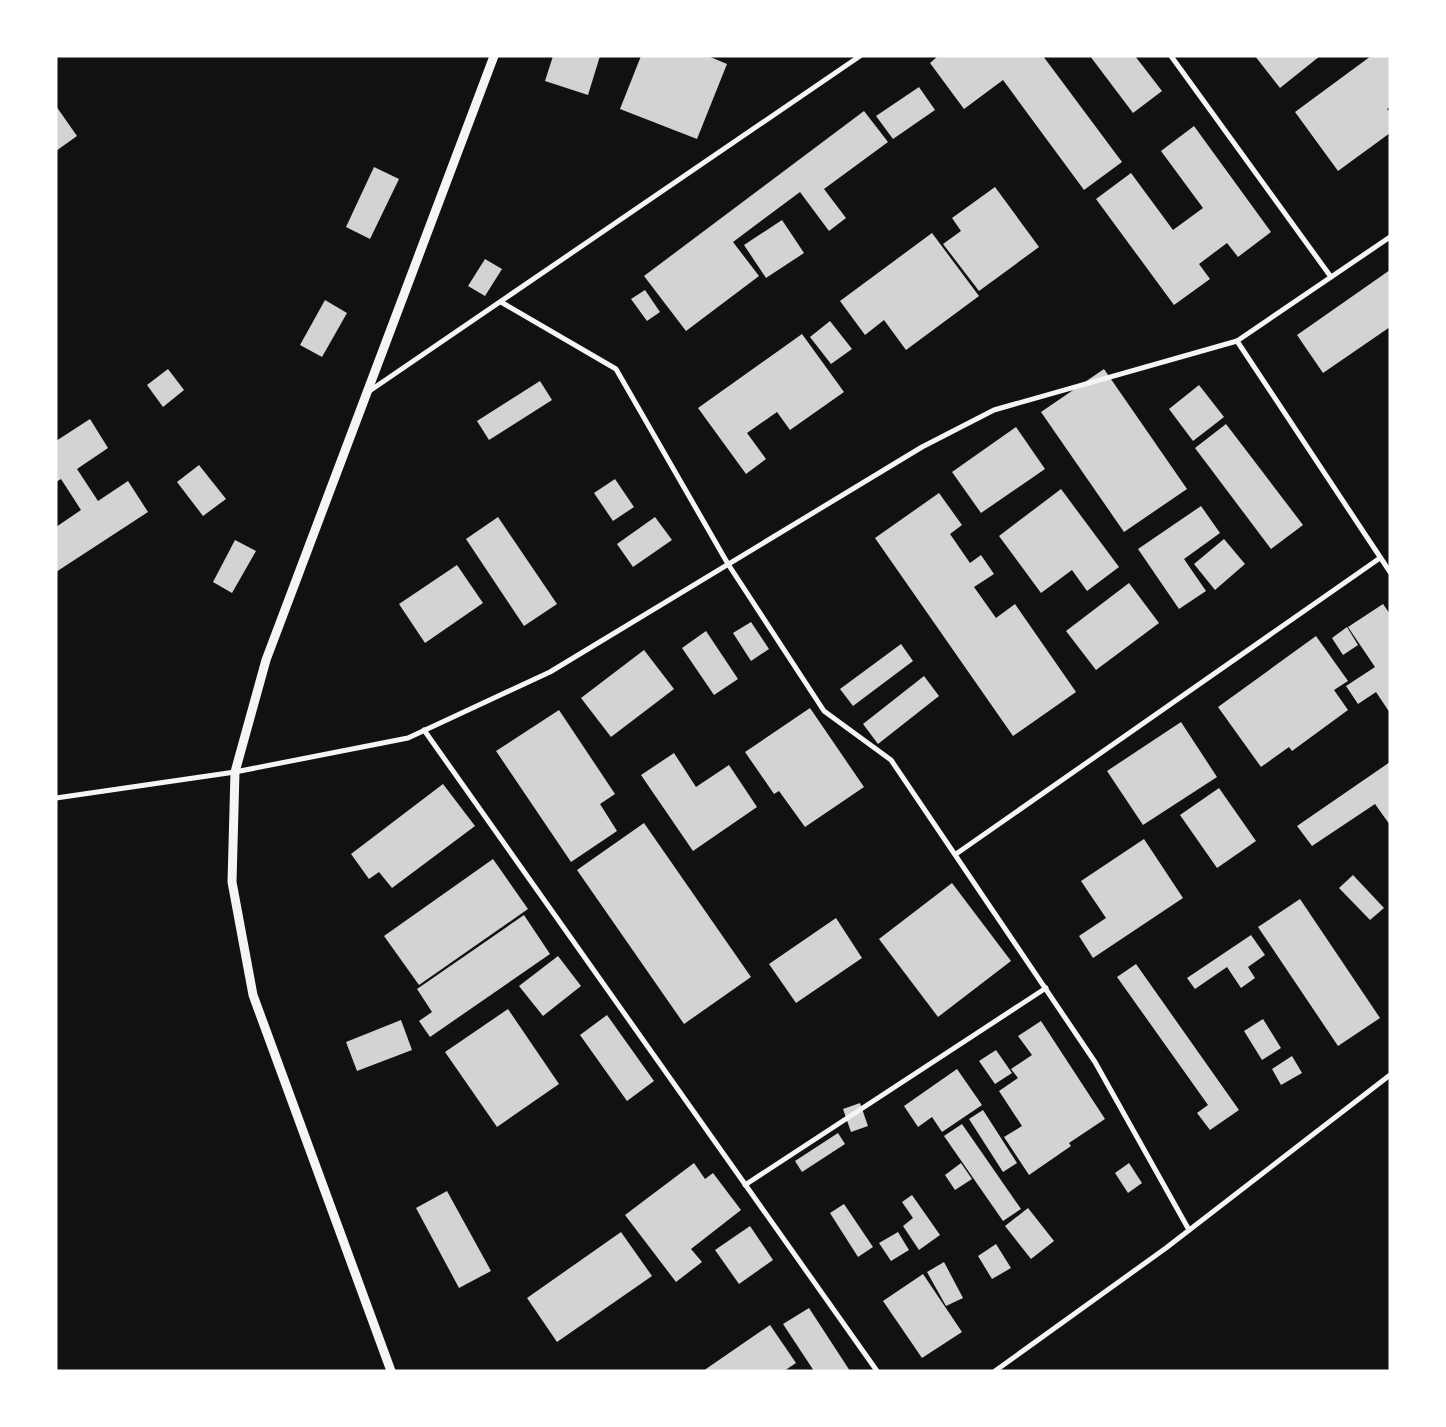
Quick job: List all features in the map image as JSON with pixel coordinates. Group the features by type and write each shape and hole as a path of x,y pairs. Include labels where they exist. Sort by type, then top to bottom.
{"street":[{"path":"391,1371 253,994 232,882 235,772 266,660 494,56"},
{"path":"367,393 860,56"},
{"path":"1171,56 1331,277"},
{"path":"56,798 235,772 408,738 550,672 922,447 994,410 1237,341 1390,237"},
{"path":"501,302 616,369 728,564 824,711 891,760 1095,1062 1189,1230"},
{"path":"1237,341 1390,572"},
{"path":"956,854 1380,558"},
{"path":"424,730 877,1371"},
{"path":"745,1185 1046,988"},
{"path":"995,1371 1189,1230 1390,1075"}],"building":[{"path":"553,56 600,56 588,95 545,81"},
{"path":"641,56 708,56 727,64 697,139 620,109"},
{"path":"938,56 1043,56 1122,162 1084,190 1003,80 964,109 930,63"},
{"path":"1090,56 1135,56 1162,91 1133,113"},
{"path":"1255,56 1320,56 1280,88"},
{"path":"1371,56 1390,56 1390,107 1387,109 1390,112 1390,133 1338,171 1295,112"},
{"path":"919,87 935,110 893,139 876,116"},
{"path":"56,106 77,136 56,151"},
{"path":"864,111 888,142 824,189 846,218 829,231 800,192 733,242 759,276 686,331 644,276"},
{"path":"1194,126 1271,232 1238,257 1227,243 1199,264 1210,279 1174,305 1096,199 1131,173 1173,230 1203,208 1161,151"},
{"path":"374,167 399,179 370,239 346,227"},
{"path":"995,187 1039,247 979,291 943,244 961,231 952,218"},
{"path":"782,220 804,253 766,278 744,245"},
{"path":"932,233 979,296 906,350 884,320 865,335 840,301"},
{"path":"485,259 502,269 485,296 468,286"},
{"path":"1390,270 1390,327 1323,373 1297,335"},
{"path":"645,290 660,312 647,321 631,299"},
{"path":"325,300 347,313 322,357 300,345"},
{"path":"830,321 852,349 831,364 810,337"},
{"path":"802,334 844,392 790,430 777,412 747,433 766,459 746,474 698,408"},
{"path":"168,369 184,390 163,407 147,385"},
{"path":"1104,369 1187,489 1124,532 1041,412"},
{"path":"540,381 552,400 489,440 477,421"},
{"path":"1199,385 1224,417 1193,441 1169,409"},
{"path":"90,419 108,448 77,469 98,501 128,481 148,512 56,572 56,527 81,510 61,479 56,482 56,441"},
{"path":"1226,424 1303,525 1271,549 1195,448"},
{"path":"1016,427 1045,469 981,513 952,472"},
{"path":"199,465 226,499 203,516 177,482"},
{"path":"615,479 634,507 613,521 594,493"},
{"path":"1061,489 1119,567 1087,591 1072,570 1041,593 999,536"},
{"path":"939,493 962,525 950,534 970,563 981,555 994,574 974,587 996,618 1015,604 1076,692 1013,736 875,538"},
{"path":"1201,506 1220,533 1184,559 1206,591 1179,609 1138,549"},
{"path":"498,517 557,604 524,626 466,539"},
{"path":"655,517 672,540 633,567 617,544"},
{"path":"1224,539 1245,564 1215,590 1194,564"},
{"path":"235,540 256,551 232,593 213,582"},
{"path":"457,565 483,603 425,643 399,604"},
{"path":"1129,583 1159,623 1096,670 1066,631"},
{"path":"1383,604 1390,614 1390,713 1376,692 1358,704 1346,686 1375,667 1348,627"},
{"path":"751,622 769,649 751,661 733,633"},
{"path":"1347,627 1358,645 1343,655 1332,638"},
{"path":"706,631 738,679 714,695 682,648"},
{"path":"1316,636 1348,681 1334,690 1348,710 1292,751 1289,747 1261,767 1218,707"},
{"path":"901,644 913,661 853,706 840,689"},
{"path":"644,650 674,689 611,737 581,698"},
{"path":"924,676 939,696 878,744 863,724"},
{"path":"810,708 864,787 805,827 779,791 774,794 745,752"},
{"path":"559,710 615,794 600,804 617,831 571,862 496,751"},
{"path":"1181,722 1217,777 1143,825 1107,771"},
{"path":"674,753 696,787 729,765 757,807 693,851 641,775"},
{"path":"1390,762 1390,825 1375,804 1312,846 1297,826"},
{"path":"443,784 475,826 392,888 379,872 369,879 351,854"},
{"path":"1219,788 1256,841 1217,868 1180,815"},
{"path":"644,823 751,977 684,1024 577,870"},
{"path":"1144,839 1183,898 1093,958 1079,936 1106,918 1081,881"},
{"path":"493,859 528,909 419,985 384,936"},
{"path":"1353,875 1384,908 1370,920 1339,888"},
{"path":"952,883 1011,961 938,1017 879,939"},
{"path":"1300,899 1380,1018 1338,1046 1258,927"},
{"path":"524,915 550,954 430,1037 419,1021 432,1012 417,989"},
{"path":"836,918 862,958 796,1003 769,964"},
{"path":"1251,935 1265,955 1248,967 1255,978 1241,988 1227,967 1195,989 1187,978"},
{"path":"558,956 581,986 543,1016 519,986"},
{"path":"1136,964 1239,1110 1210,1130 1197,1113 1208,1105 1117,977"},
{"path":"508,1009 559,1084 497,1127 445,1052"},
{"path":"607,1015 654,1081 627,1101 580,1035"},
{"path":"1263,1019 1281,1048 1262,1060 1244,1031"},
{"path":"401,1020 412,1050 357,1071 346,1042"},
{"path":"1041,1021 1105,1119 1069,1143 1071,1146 1029,1175 1004,1137 1022,1126 999,1091 1018,1078 1011,1069 1032,1055 1018,1036"},
{"path":"996,1050 1012,1073 995,1084 979,1061"},
{"path":"1292,1056 1302,1073 1281,1085 1272,1069"},
{"path":"957,1069 982,1105 942,1132 932,1117 918,1127 904,1106"},
{"path":"860,1103 868,1126 851,1132 843,1109"},
{"path":"983,1110 1017,1163 1003,1172 969,1119"},
{"path":"962,1124 1021,1209 1003,1221 944,1136"},
{"path":"838,1133 845,1144 802,1172 795,1161"},
{"path":"694,1163 705,1179 713,1173 741,1210 691,1249 702,1262 676,1282 625,1215"},
{"path":"961,1163 972,1179 955,1190 945,1175"},
{"path":"1129,1163 1142,1183 1128,1193 1115,1173"},
{"path":"447,1191 491,1271 459,1288 416,1208"},
{"path":"912,1195 940,1235 919,1250 903,1226 913,1218 902,1202"},
{"path":"844,1204 873,1247 858,1257 830,1213"},
{"path":"1028,1208 1054,1241 1031,1259 1005,1226"},
{"path":"750,1226 773,1260 739,1284 715,1250"},
{"path":"621,1232 652,1276 557,1342 527,1298"},
{"path":"898,1232 909,1250 891,1261 879,1243"},
{"path":"996,1244 1011,1268 992,1279 978,1256"},
{"path":"944,1262 963,1298 946,1306 927,1272"},
{"path":"923,1274 962,1332 922,1358 883,1301"},
{"path":"809,1308 850,1371 814,1371 783,1324"},
{"path":"770,1325 796,1363 784,1371 703,1371"}]}
